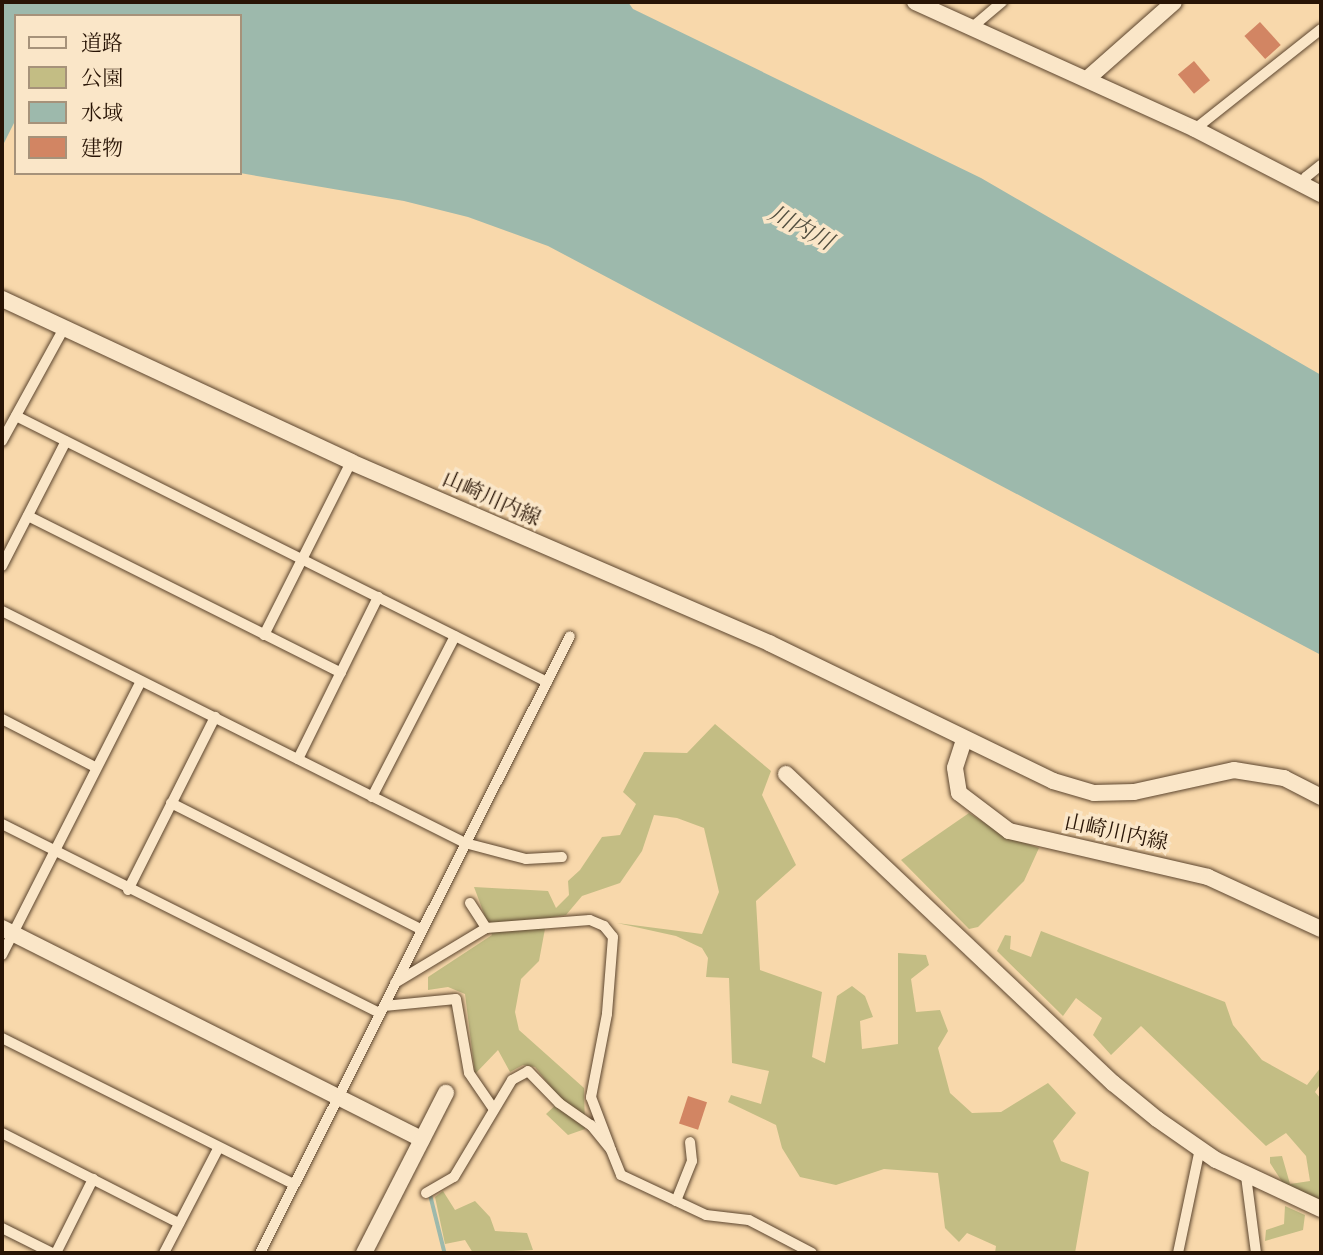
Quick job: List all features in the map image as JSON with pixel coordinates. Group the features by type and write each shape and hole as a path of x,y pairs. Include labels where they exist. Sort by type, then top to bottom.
{"street":[{"path":"915,2 1195,130 1321,194"},
{"path":"970,29 1002,2"},
{"path":"1087,79 1174,2"},
{"path":"1195,130 1321,29"},
{"path":"1305,186 1306,177 1321,165"},
{"name":"山崎川内線","path":"2,299 351,462 769,643 964,740 1053,780 1094,793 1134,792 1234,770 1283,778 1321,797"},
{"path":"2,441 64,328"},
{"path":"16,416 547,682"},
{"path":"2,566 66,441"},
{"path":"264,635 351,462"},
{"path":"28,516 341,673"},
{"path":"298,759 378,597"},
{"path":"2,611 465,843 526,859 562,857"},
{"path":"372,797 455,636"},
{"path":"260,1253 570,636"},
{"path":"2,955 7,931 55,851 141,681"},
{"path":"128,890 215,718"},
{"path":"2,719 96,767"},
{"name":"山崎川内線","path":"964,740 956,768 959,793 1009,831 1208,877 1321,929"},
{"path":"786,774 1113,1083 1200,1149 1246,1176 1321,1209"},
{"path":"171,803 422,930"},
{"path":"2,824 128,890 382,1009 456,999 469,1073 493,1108"},
{"path":"470,903 486,928"},
{"path":"395,983 486,928 590,920 604,926 613,937 607,1014 591,1097 607,1129 611,1150 621,1175 706,1215 749,1220 812,1253"},
{"path":"7,931 422,1139"},
{"path":"2,1038 218,1149 294,1184"},
{"path":"426,1193 454,1177 512,1080 528,1071 559,1103 591,1125 611,1150"},
{"path":"364,1253 446,1093"},
{"path":"2,1133 179,1223"},
{"path":"676,1201 692,1161 690,1142"},
{"path":"164,1253 218,1149"},
{"path":"1178,1253 1200,1149"},
{"path":"1246,1176 1255,1253"},
{"path":"2,1228 54,1253 93,1179"}],"green space":[{"path":"715,724 771,771 762,795 796,865 756,901 760,970 822,992 812,1057 825,1063 837,996 852,986 865,996 873,1017 860,1021 862,1049 898,1044 898,953 926,955 929,965 911,979 916,1012 940,1010 948,1031 938,1048 950,1093 972,1113 1001,1112 1048,1083 1076,1113 1053,1141 1061,1161 1089,1172 1075,1253 995,1253 996,1246 967,1233 959,1242 945,1228 938,1173 884,1169 836,1185 800,1177 782,1148 776,1125 728,1102 731,1095 761,1104 769,1071 732,1063 729,978 706,977 708,958 702,948 676,936 617,923 702,934 719,892 704,828 677,818 654,815 642,851 620,883 582,896 566,915 547,918 539,961 521,979 515,1012 519,1030 584,1088 585,1129 568,1135 546,1114 561,1100 535,1067 523,1065 510,1072 498,1050 475,1074 465,994 448,987 428,990 428,977 492,935 474,887 548,891 556,908 569,895 568,881 580,870 602,837 620,835 636,804 623,792 644,752 687,753"},
{"path":"969,813 1007,837 1039,848 1024,881 978,927 969,929 901,860"},
{"path":"1041,931 1225,1002 1233,1025 1262,1060 1307,1085 1321,1067 1321,1083 1315,1092 1321,1099 1321,1201 1288,1191 1270,1163 1270,1157 1282,1156 1290,1184 1310,1181 1306,1156 1286,1133 1266,1146 1141,1026 1111,1055 1093,1035 1102,1018 1076,998 1063,1016 997,951 1005,935 1011,936 1010,949 1031,957"},
{"path":"443,1191 455,1210 475,1201 490,1217 495,1231 527,1233 533,1250 473,1253 465,1240 445,1244 435,1197"},
{"path":"1285,1206 1305,1215 1303,1230 1265,1241 1266,1230 1284,1224"}],"water":[{"name":"川内川","path":"2,2 628,2 633,9 981,178 1321,375 1321,655 548,246 468,217 404,201 242,173 242,14 14,14 14,123 2,147"}],"building":[{"path":"1260,22 1281,45 1265,59 1244,36"},
{"path":"1194,61 1210,80 1194,94 1178,74"},
{"path":"688,1096 707,1102 698,1130 679,1124"}],"waterway":[{"path":"431,1197 445,1253"}]}
